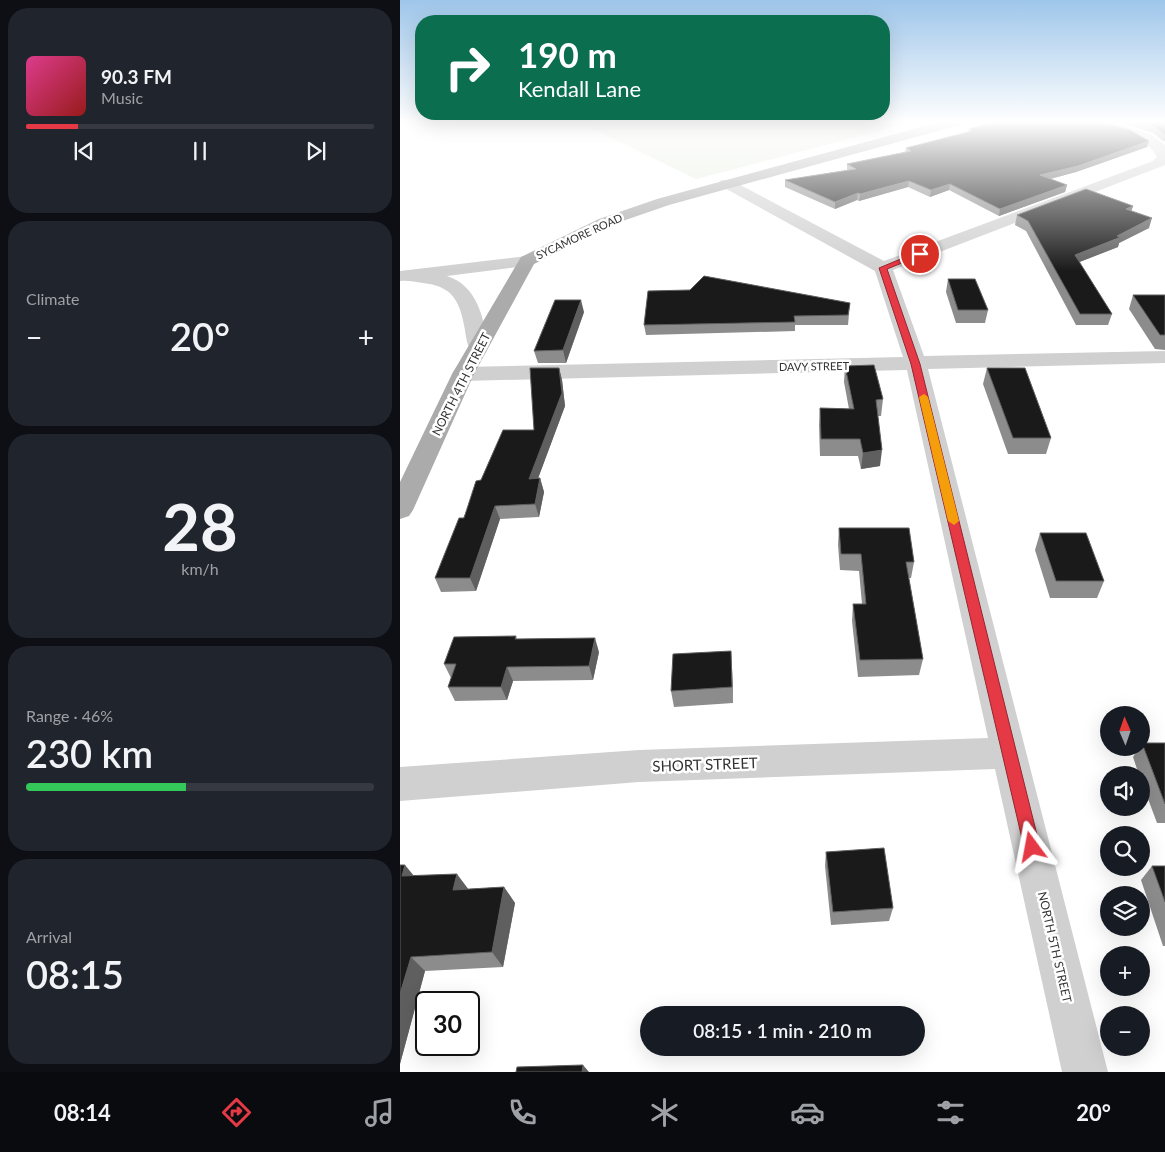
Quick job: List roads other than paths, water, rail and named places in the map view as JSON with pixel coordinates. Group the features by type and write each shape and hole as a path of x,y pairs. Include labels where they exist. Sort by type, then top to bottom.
{"main road":[{"name":"SYCAMORE ROAD","path":"527,261 612,219 771,171"},
{"name":"NORTH 4TH STREET","path":"400,510 463,374 527,261"}],"street":[{"path":"726,183 883,268 1139,171"},
{"name":"SYCAMORE ROAD","path":"404,276 527,261"},
{"name":"NORTH 5TH STREET","path":"883,268 916,364 1085,1072"},
{"path":"404,276 443,280 461,293 473,312 478,347"},
{"name":"DAVY STREET","path":"463,374 1165,357"},
{"name":"SHORT STREET","path":"400,784 640,766 1010,753"}]}
